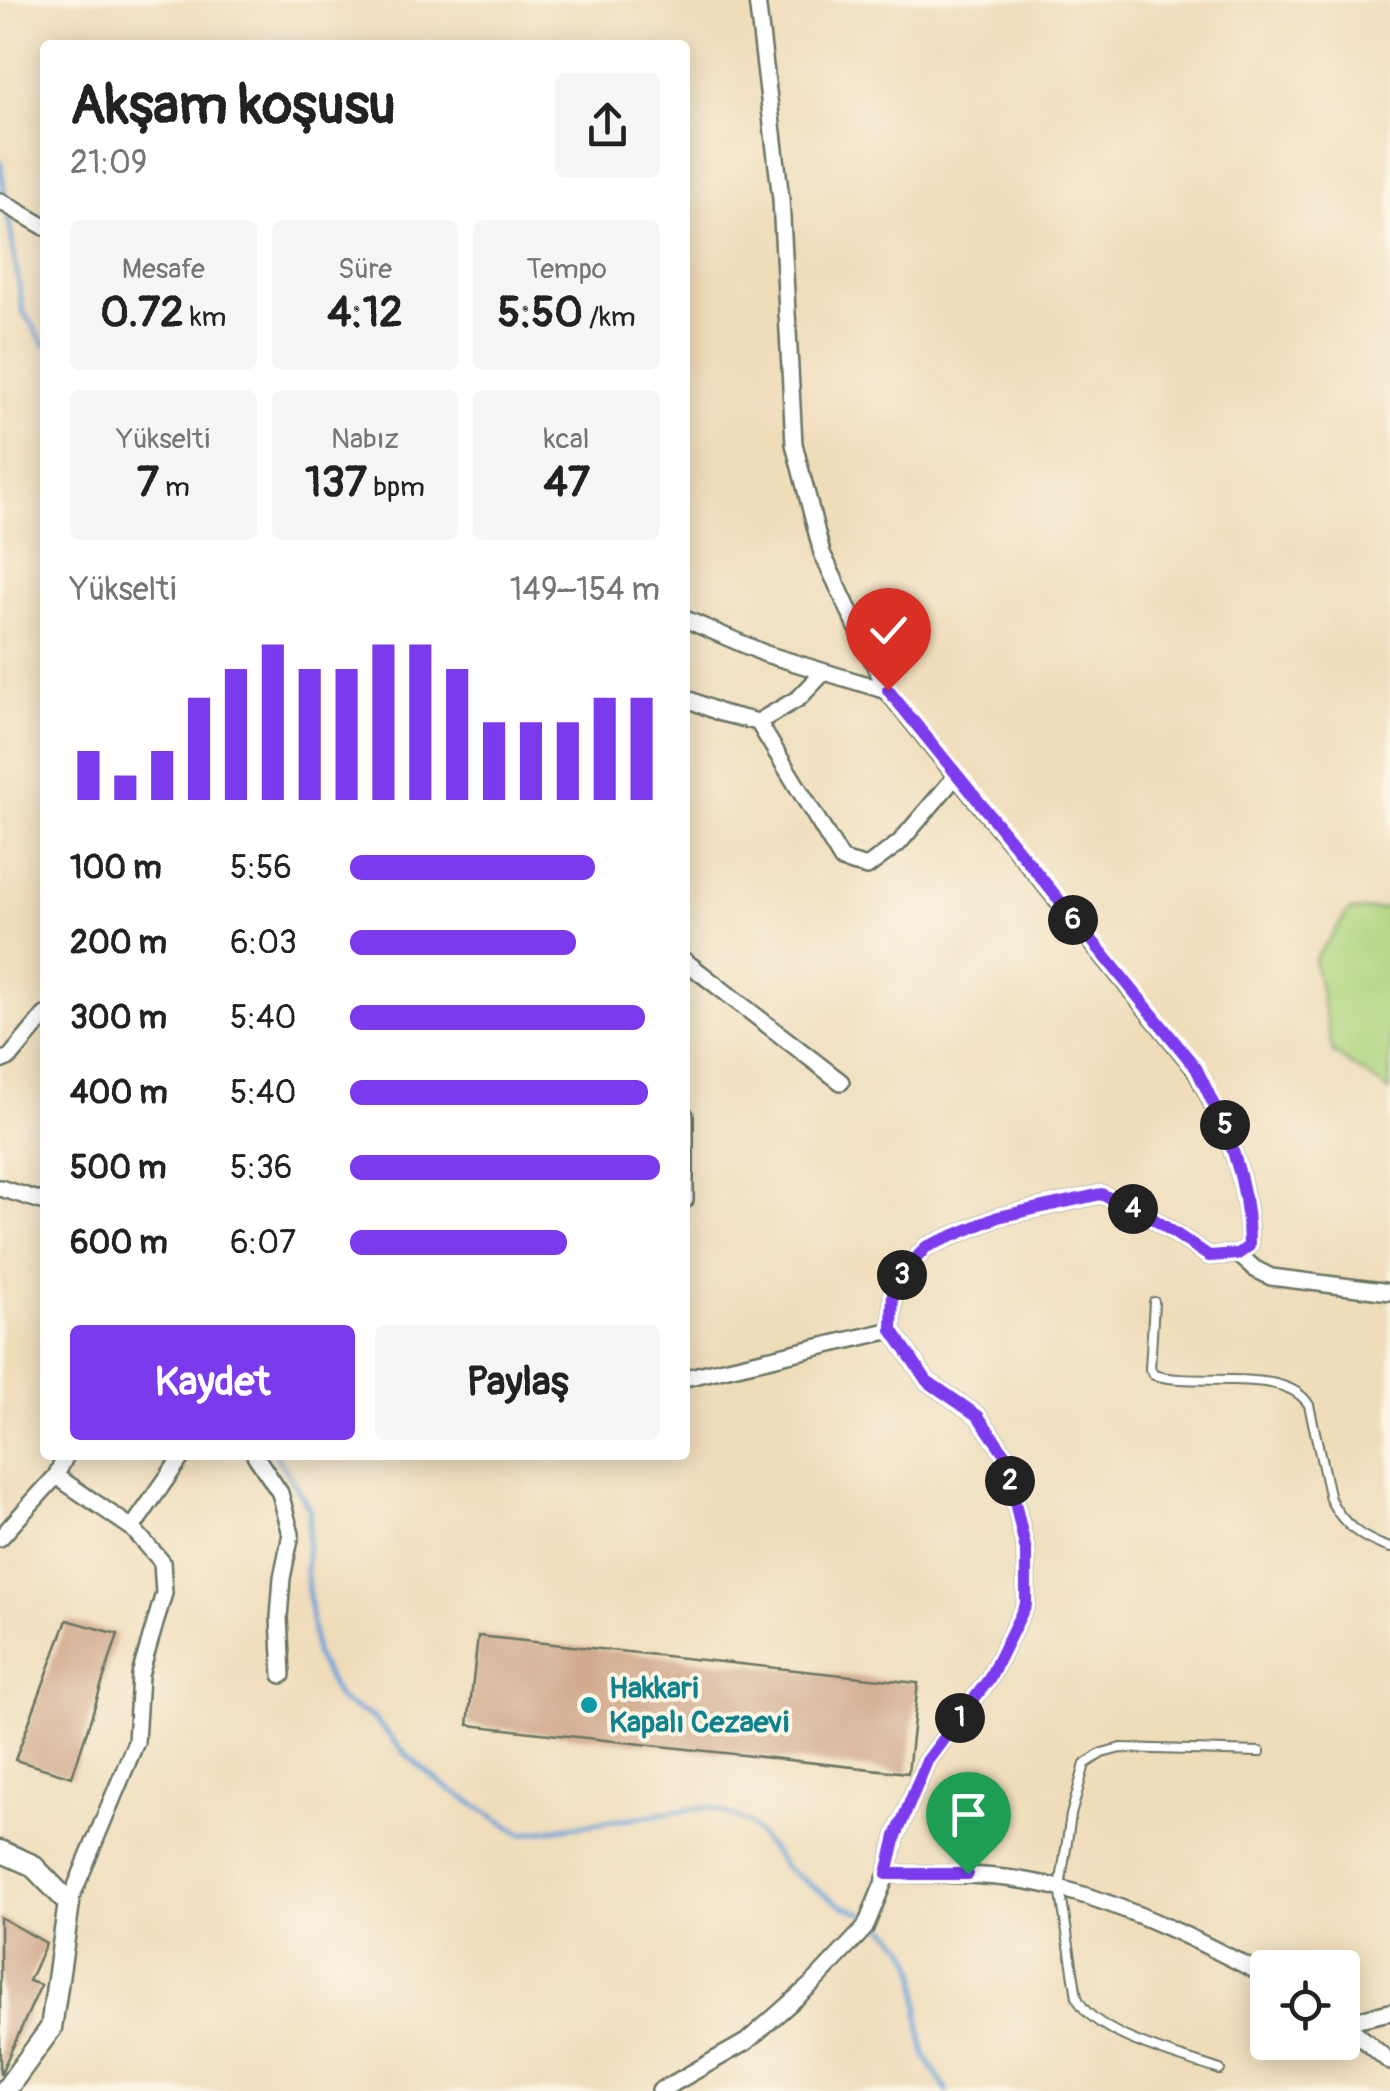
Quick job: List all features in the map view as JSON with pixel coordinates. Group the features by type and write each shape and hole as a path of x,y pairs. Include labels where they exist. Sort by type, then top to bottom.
{"main road":[{"path":"0,1851 32,1865 69,1903 51,2028 5,2091"}],"street":[{"path":"660,2091 746,2042 813,1983 864,1928 876,1906 896,1836 927,1761 989,1679 1026,1604 1026,1551 1004,1453 978,1416 927,1381 892,1330 893,1285 926,1247 998,1217 1101,1194 1152,1218 1209,1256 1238,1254 1249,1246 1249,1212 1228,1132 1196,1068 888,690 822,553 794,444 781,199 757,0"},
{"path":"0,200 40,224"},
{"path":"690,621 766,654 888,690"},
{"path":"690,700 758,722 800,698 824,672"},
{"path":"758,722 842,860 867,868 900,843 956,776"},
{"path":"690,965 840,1082"},
{"path":"0,1062 40,1021"},
{"path":"0,1188 40,1200"},
{"path":"1238,1254 1271,1277 1390,1292"},
{"path":"690,1377 892,1330"},
{"path":"0,1538 56,1476 64,1460"},
{"path":"132,1528 179,1460"},
{"path":"257,1460 280,1493 291,1534 279,1618 282,1675"},
{"path":"56,1476 132,1528 162,1562 164,1594 140,1675 136,1742 89,1847 69,1903"},
{"path":"887,1874 968,1874 1060,1888 1167,1924 1250,1968"},
{"path":"1360,2018 1390,2012"},
{"path":"1360,2035 1390,2062"}],"lane":[{"path":"1154,1302 1150,1370 1154,1375 1284,1386 1301,1393 1308,1405 1336,1511 1365,1538 1390,1548"},
{"path":"1220,2070 1147,2045 1088,2015 1077,1997 1060,1888 1071,1815 1085,1764 1102,1753 1121,1748 1260,1752"}],"green space":[{"path":"1390,908 1390,1091 1333,1053 1314,960 1349,911"}],"building":[{"path":"67,1620 118,1634 72,1777 15,1760"},
{"name":"Hakkari Kapalı Cezaevi","path":"478,1636 918,1683 908,1773 468,1725"},
{"path":"0,1917 46,1943 29,1981 41,1985 0,2075"}],"waterway":[{"path":"0,162 23,311 40,337"},
{"path":"279,1460 310,1509 306,1570 315,1653 339,1700 372,1717 440,1783 522,1834 709,1807 748,1822 787,1869 841,1905 865,1914"},
{"path":"874,1919 894,1935 914,1964 924,2050 947,2091"}],"place":[{"name":"Hakkari Kapalı Cezaevi","path":"589,1705"}],"route":[{"path":"888,690 1196,1068 1228,1132 1249,1212 1249,1246 1238,1254 1209,1256 1152,1218 1101,1194 998,1217 926,1247 893,1285 892,1330 927,1381 978,1416 1004,1453 1026,1551 1026,1604 989,1679 927,1761 896,1836 887,1874 968,1874"}]}
